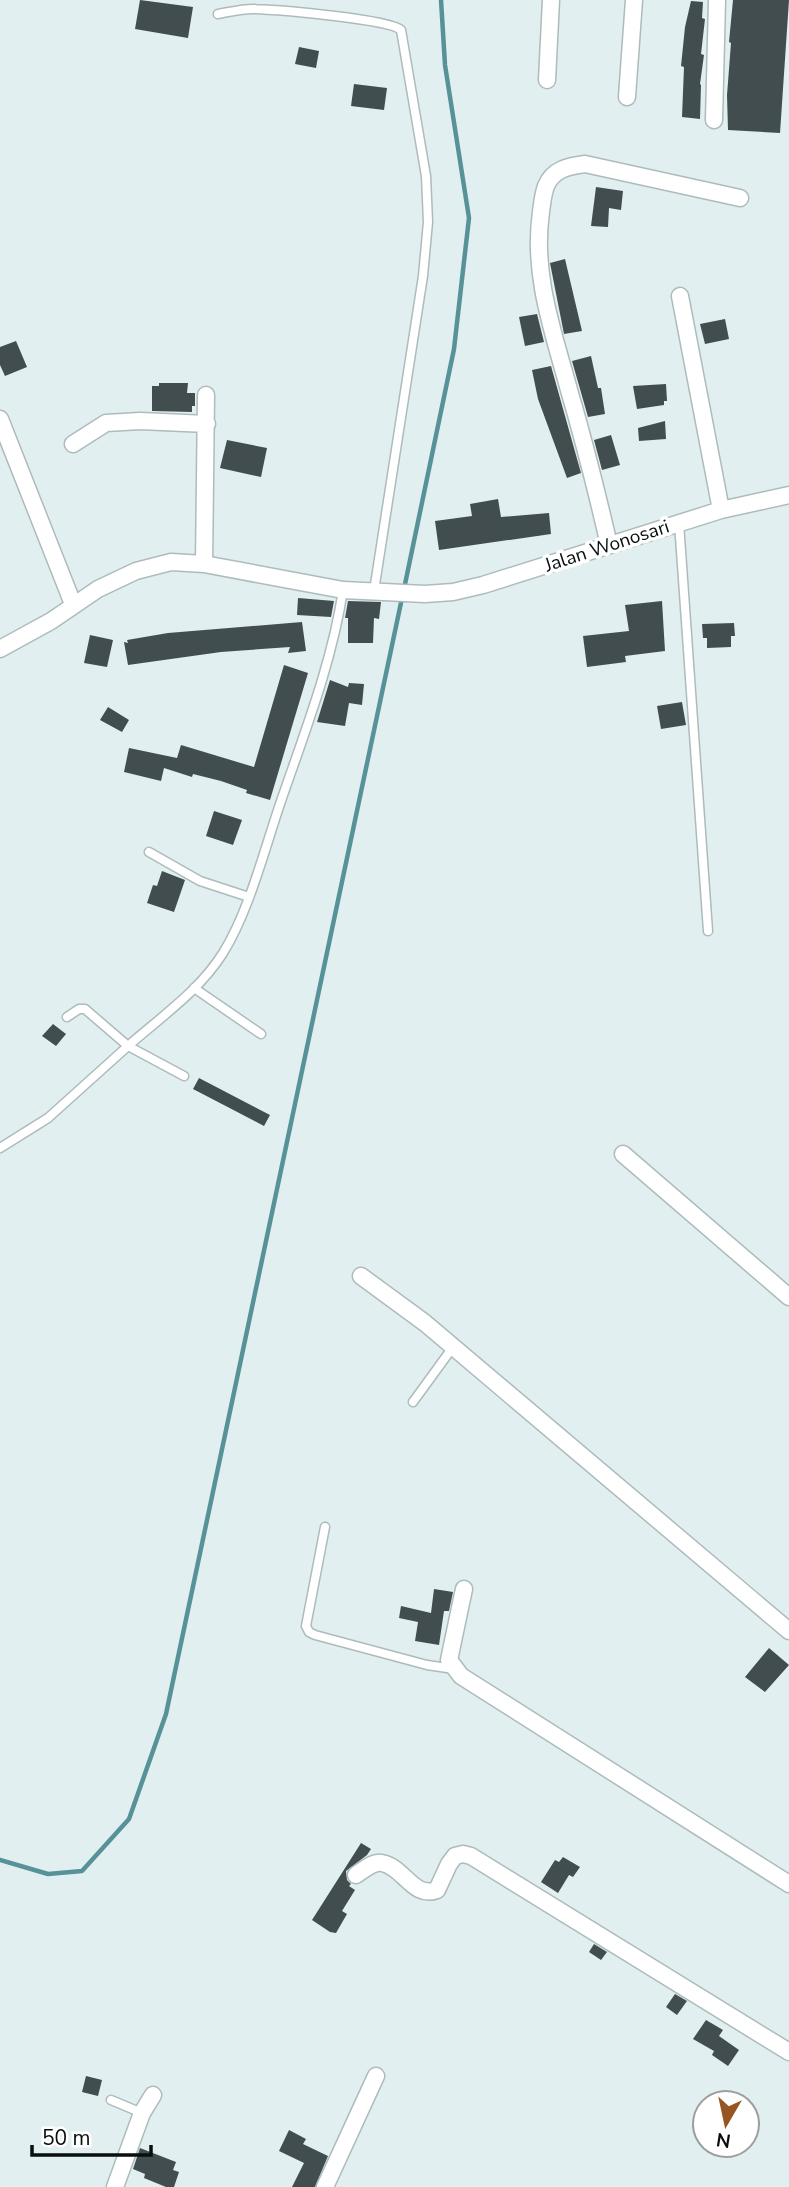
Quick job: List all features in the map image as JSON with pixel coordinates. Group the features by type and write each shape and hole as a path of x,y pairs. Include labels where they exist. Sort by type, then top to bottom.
{"street":[{"path":"547,80 551,0"},
{"path":"627,97 634,0"},
{"path":"714,120 717,0"},
{"path":"609,545 551,328 539,270 538,230 547,184 555,173 568,166 585,164 740,198"},
{"path":"680,296 721,510"},
{"path":"204,564 206,395"},
{"path":"0,419 73,604"},
{"path":"73,444 106,423 140,421 207,424"},
{"name":"Jalan Wonosari","path":"0,649 51,621 98,589 136,571 172,562 204,564 344,590 425,594 453,592 721,510 789,495"},
{"path":"624,1154 789,1297"},
{"path":"361,1276 453,1347 789,1631"},
{"path":"464,1589 449,1660 461,1676 789,1884"},
{"path":"356,1875 381,1863 393,1868 414,1887 433,1892 437,1890 449,1864 456,1856 471,1856 789,2052"},
{"path":"324,2187 376,2076"},
{"path":"115,2187 142,2113 153,2095"}],"lane":[{"path":"218,14 253,8 386,23 401,30 426,176 428,222 423,276 377,591"},
{"path":"679,523 708,932"},
{"path":"0,1148 48,1118 194,988 223,953 249,897 338,625 344,590"},
{"path":"149,852 200,881 249,897"},
{"path":"194,988 261,1034"},
{"path":"67,1017 79,1009 85,1009 128,1046 184,1076"},
{"path":"413,1402 453,1347"},
{"path":"325,1527 306,1626 309,1632 427,1665 454,1669"},
{"path":"111,2099 142,2113"}],"building":[{"path":"140,0 193,7 188,38 135,29"},
{"path":"733,0 789,0 780,133 728,130 729,42"},
{"path":"691,1 703,2 702,18 705,19 701,54 704,55 700,84 700,119 682,117 684,67 681,66"},
{"path":"299,47 319,51 316,68 295,64"},
{"path":"354,84 387,88 384,110 351,106"},
{"path":"596,187 623,191 621,210 609,208 608,227 591,226"},
{"path":"565,259 582,331 564,334 550,263"},
{"path":"537,314 544,342 525,346 519,317"},
{"path":"725,319 729,339 705,344 700,324"},
{"path":"16,341 27,367 5,376 0,365 0,347"},
{"path":"591,356 598,388 601,388 605,414 588,417 572,361"},
{"path":"551,366 581,473 567,478 538,399 532,370"},
{"path":"159,383 188,383 187,393 195,393 192,412 152,411 152,386 159,386"},
{"path":"666,384 667,401 664,401 664,405 637,409 633,386"},
{"path":"665,421 666,439 639,441 638,428"},
{"path":"611,435 620,465 602,470 594,440"},
{"path":"227,440 267,448 261,477 220,468"},
{"path":"498,499 501,517 549,513 551,534 439,550 435,521 472,516 470,504"},
{"path":"298,598 334,601 331,617 297,615"},
{"path":"348,601 381,602 379,619 374,618 373,643 348,643 348,618 345,618"},
{"path":"662,601 665,651 625,656 626,662 587,667 583,636 629,631 625,605"},
{"path":"302,622 306,651 288,653 290,647 221,652 128,665 124,642 128,643 127,640 168,633"},
{"path":"734,623 735,636 731,636 731,647 707,648 702,624"},
{"path":"90,635 113,640 107,667 84,663"},
{"path":"284,665 308,673 270,800 246,793 247,790 221,781 193,774 192,777 164,768 161,781 124,772 129,748 177,758 181,745 254,767"},
{"path":"330,680 348,687 349,683 364,684 362,705 349,703 345,726 317,722"},
{"path":"682,702 686,725 661,729 657,706"},
{"path":"108,707 129,720 122,732 100,720"},
{"path":"214,811 242,820 233,845 206,836"},
{"path":"162,871 185,880 174,912 147,903 153,885 157,886"},
{"path":"53,1024 66,1034 56,1046 42,1036"},
{"path":"199,1078 270,1115 264,1126 193,1089"},
{"path":"434,1589 453,1592 449,1611 444,1611 439,1645 415,1641 418,1622 399,1618 401,1606 431,1613"},
{"path":"769,1648 789,1665 765,1692 745,1677"},
{"path":"361,1843 371,1849 346,1871 347,1880 351,1884 349,1886 355,1890 342,1911 347,1914 336,1933 330,1932 312,1920"},
{"path":"563,1857 580,1867 573,1877 569,1875 558,1893 541,1882 555,1860 559,1862"},
{"path":"594,1944 607,1952 601,1960 589,1952"},
{"path":"675,1994 687,2001 677,2015 666,2007"},
{"path":"706,2020 723,2030 719,2036 739,2050 728,2066 712,2055 714,2051 693,2039"},
{"path":"86,2076 102,2080 98,2096 82,2092"},
{"path":"289,2130 306,2139 303,2144 328,2156 315,2187 292,2187 304,2163 279,2151"},
{"path":"140,2148 176,2162 173,2170 179,2172 174,2187 166,2187 144,2178 145,2174 133,2169"}],"waterway":[{"path":"404,589 454,349 469,218 445,65 441,0"},
{"path":"0,1860 48,1874 82,1871 129,1819 166,1714 402,598"}]}
